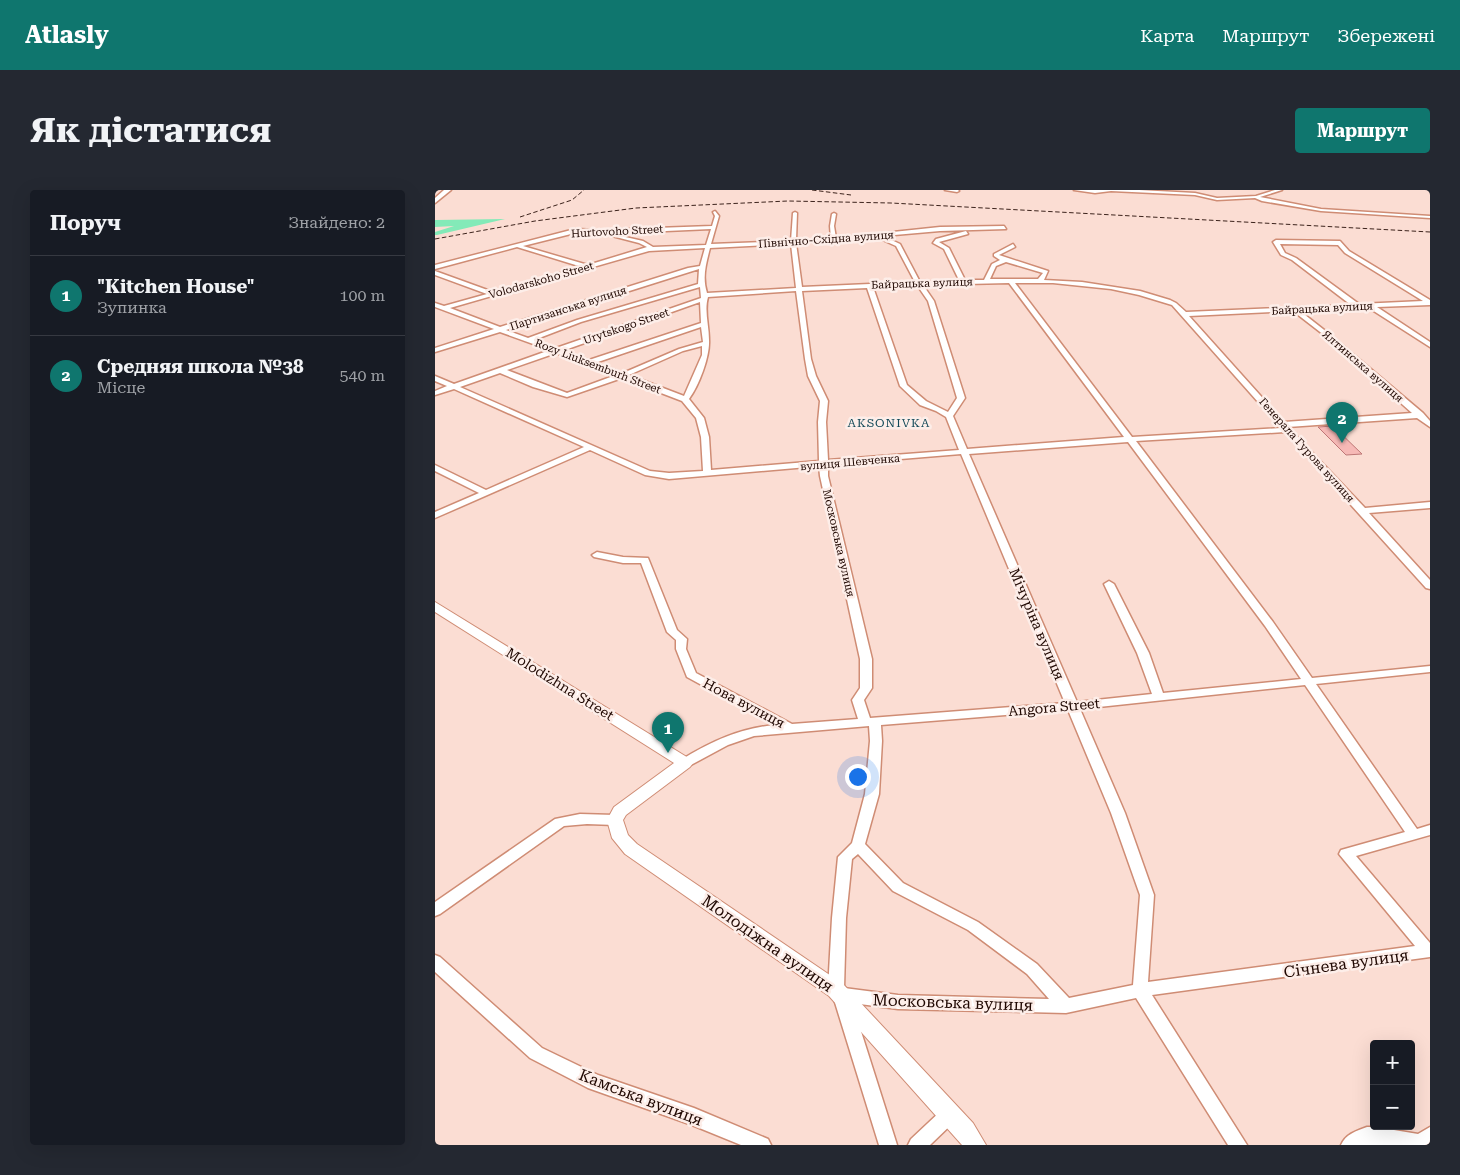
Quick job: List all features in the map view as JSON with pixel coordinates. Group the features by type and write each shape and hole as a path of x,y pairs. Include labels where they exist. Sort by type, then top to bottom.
{"main road":[{"path":"435,195 442,190"},
{"path":"435,201 448,190"}],"street":[{"path":"947,190 957,191 955,190"},
{"path":"1076,190 1195,194 1217,199 1256,197 1281,190"},
{"path":"1256,197 1263,200 1321,210 1430,217"},
{"path":"707,474 705,437 700,418 685,399 691,393 705,355 704,297 701,285 702,267 717,216 715,212"},
{"name":"Московська вулиця","path":"795,212 793,242 808,359 824,402 822,464 866,659 866,688 858,700 870,721 876,741 872,794 858,845 845,857 839,918 838,992 898,1002 1066,1006 1140,990"},
{"path":"834,214 832,226 834,240"},
{"name":"Hurtovoho Street","path":"435,267 575,231 599,232 713,226"},
{"path":"963,282 946,248 936,243 938,240 989,228"},
{"name":"Північно-Східна вулиця","path":"648,250 834,240 940,229 1004,228"},
{"path":"599,232 641,242 649,245 648,250"},
{"path":"869,285 904,386 923,403 939,408 949,416 961,398 931,301 918,283 899,245 878,236"},
{"path":"1357,306 1294,259 1283,254 1276,242 1339,243 1347,252 1430,303"},
{"path":"518,246 588,267"},
{"path":"1013,246 996,255 1005,260 1046,272 1039,282"},
{"name":"Volodarskoho Street","path":"435,310 648,250"},
{"path":"987,280 995,264 1005,260"},
{"name":"Партизанська вулиця","path":"435,350 690,269 702,267"},
{"path":"435,273 493,294"},
{"name":"Байрацька вулиця","path":"704,297 800,289 987,280 1108,285 1138,294"},
{"path":"1011,281 1269,624 1414,835"},
{"path":"528,340 579,321 701,285"},
{"name":"Генерала Гурова вулиця","path":"1138,294 1174,304 1283,428 1430,586"},
{"name":"Urytskogo Street","path":"435,393 704,297"},
{"name":"Байрацька вулиця","path":"1184,314 1430,303"},
{"name":"Rozy Liuksemburh Street","path":"435,305 591,362 685,399"},
{"path":"1371,306 1430,345"},
{"name":"Ялтинська вулиця","path":"1295,310 1326,334 1430,425"},
{"path":"591,362 704,324"},
{"path":"501,370 536,385 567,395 624,375 681,350 706,343"},
{"name":"вулиця Шевченка","path":"435,378 657,475 707,474 1283,428 1420,415"},
{"name":"Мічуріна вулиця","path":"949,416 1119,813 1147,895 1140,990"},
{"path":"435,515 591,447"},
{"path":"435,468 485,493"},
{"path":"1362,511 1430,505"},
{"name":"Нова вулиця","path":"597,555 623,560 645,560 672,632 682,639 681,649 691,674 791,728"},
{"path":"1109,584 1143,653 1159,697"},
{"name":"Molodizhna Street","path":"435,606 685,763"},
{"name":"Angora Street","path":"685,763 716,744 741,734 870,721 1073,706 1430,669"},
{"path":"435,910 560,822 592,817 615,820 620,811 629,802 685,763"},
{"name":"Молодіжна вулиця","path":"615,820 620,838 631,849 838,992 950,1114 975,1145"},
{"name":"Січнева вулиця","path":"1140,990 1428,952 1346,854 1430,830"},
{"name":"Московська вулиця","path":"858,845 898,887 973,926 1032,969 1066,1006"},
{"name":"Камська вулиця","path":"435,962 537,1053 594,1082 695,1117 762,1145"},
{"path":"1140,990 1238,1145"},
{"path":"838,992 889,1145"},
{"path":"917,1145 950,1114"},
{"path":"1350,1145 1365,1137 1383,1137 1405,1144 1421,1143 1430,1136"}],"green space":[{"path":"505,219 435,235 435,232 454,226 435,227 435,220"}],"building":[{"path":"1333,426 1362,454 1346,455 1318,427"}],"railway":[{"path":"520,217 572,200 584,190"},
{"path":"812,190 851,195"},
{"path":"435,239 535,221 636,208 788,201 891,203 1430,232"}],"place":[{"name":"Средняя школа №38","path":"1342,443"},
{"name":"\"Kitchen House\"","path":"668,753"}],"district":[{"name":"AKSONІVKA","path":"889,423"}]}
